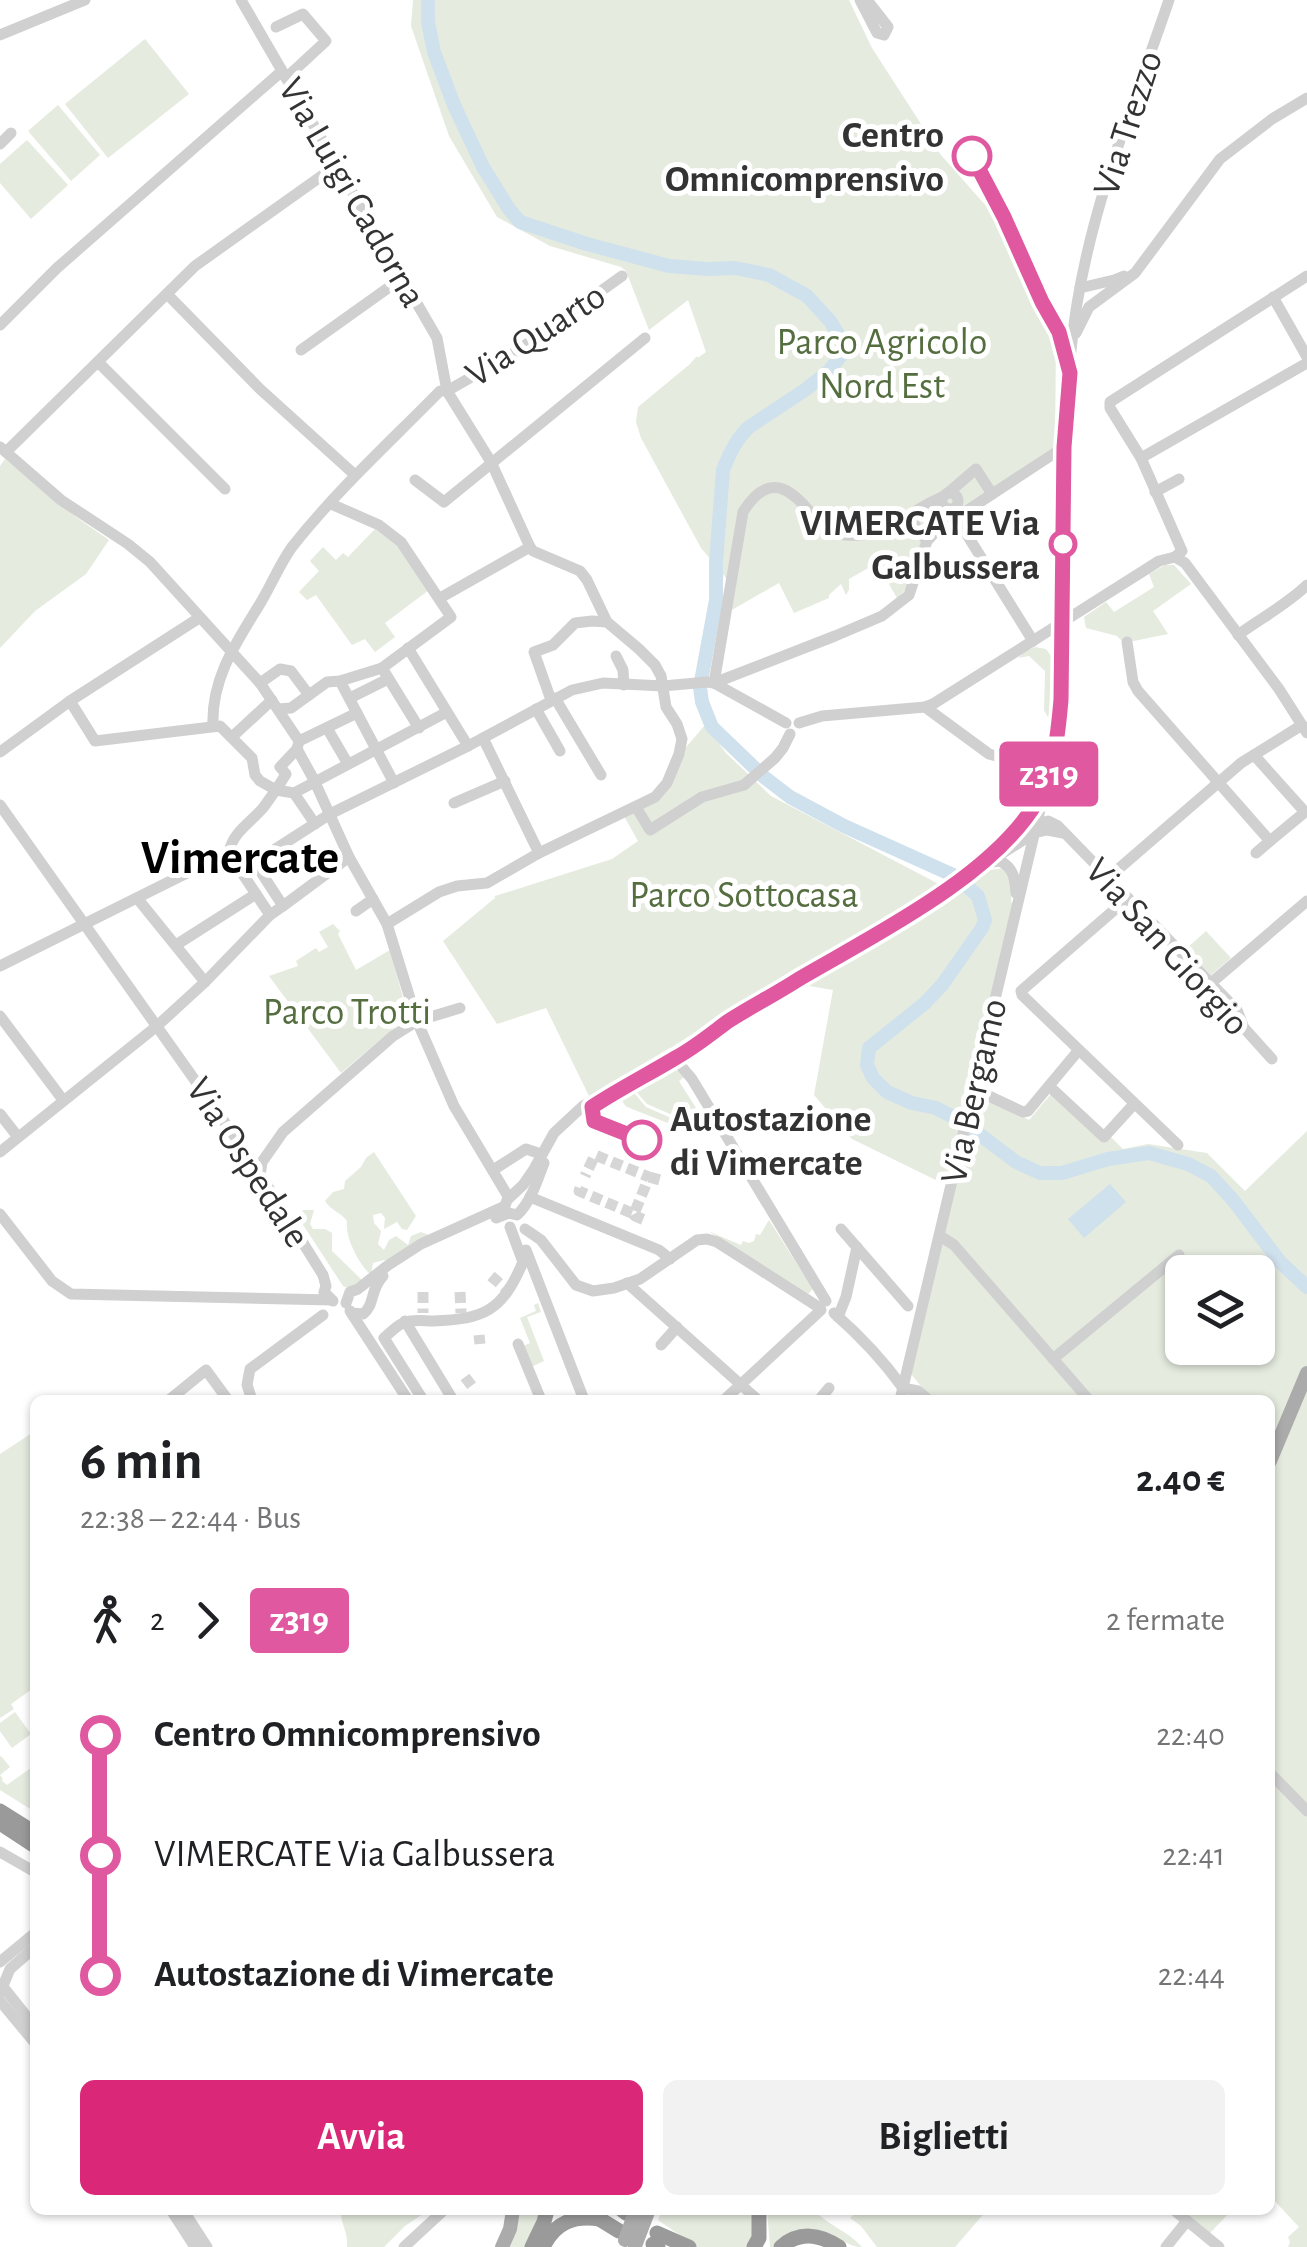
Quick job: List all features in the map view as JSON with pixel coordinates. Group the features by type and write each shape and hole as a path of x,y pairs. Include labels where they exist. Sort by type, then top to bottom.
{"highway":[{"path":"0,1810 30,1830"},
{"path":"0,1823 30,1843"},
{"path":"532,2247 546,2215"},
{"path":"543,2247 552,2232 568,2220 588,2215"},
{"path":"602,2215 631,2224"},
{"path":"754,2247 759,2238 759,2215"},
{"path":"760,2215 765,2247"},
{"path":"781,2247 796,2236 824,2238 838,2247"},
{"path":"656,2241 678,2247"},
{"path":"656,2241 689,2247"}],"main road":[{"path":"1275,1449 1307,1374"},
{"path":"502,2247 512,2215"}],"street":[{"path":"0,35 86,0"},
{"name":"Via Luigi Cadorna","path":"241,0 437,338 448,391 491,462 530,546"},
{"name":"Via Trezzo","path":"1064,447 1072,341 1088,247 1169,0"},
{"path":"0,324 56,268 326,41 303,14 276,27"},
{"path":"1072,341 1089,307 1111,287 1130,279 1220,159 1307,98"},
{"path":"0,144 11,133"},
{"path":"337,165 200,262 3,450 61,500 150,562 260,683 275,705 298,745 349,857 387,924 454,1106 495,1169 540,1303"},
{"path":"1088,247 1094,274 1111,287"},
{"name":"Via Quarto","path":"213,726 213,701 221,672 237,640 290,550 355,475 440,391 448,391 518,351 622,276"},
{"path":"636,806 650,830 702,797 738,788 755,777 784,748 792,727 822,716 925,707 1159,561 1175,558 1182,551 1141,458 1109,407 1110,402 1307,276"},
{"path":"301,350 402,278"},
{"path":"1080,288 1111,287"},
{"path":"167,294 260,390 355,475"},
{"path":"1141,458 1307,360 1274,297"},
{"path":"415,480 444,502 645,338"},
{"path":"98,362 224,489"},
{"path":"238,866 274,850 314,822 586,685 711,682 882,616 909,594 927,541 955,513 1064,447"},
{"name":"Via Bergamo","path":"901,1394 1058,730 1064,447"},
{"path":"711,682 743,512 757,494 782,488 798,498 827,532 835,534 876,533 891,528 945,495 976,469 992,494"},
{"path":"1154,492 1179,479"},
{"path":"945,495 944,508 955,513 1033,641"},
{"path":"331,504 387,529 451,616 408,648 385,674 350,698"},
{"path":"908,518 927,541"},
{"path":"387,924 439,892 487,883 660,793 682,739 666,707 661,676 655,665 606,622 588,580 580,572 533,552 530,546 440,598"},
{"path":"1108,878 1254,755 1305,729 1279,688 1184,563 1175,558"},
{"path":"1239,637 1293,599 1307,584"},
{"path":"1293,599 1307,601"},
{"path":"0,752 70,701 199,618"},
{"path":"601,775 553,699 534,652 554,645 575,623 606,622"},
{"path":"1033,641 1062,648"},
{"path":"1127,642 1138,691 1270,842"},
{"path":"408,648 468,746"},
{"path":"616,656 624,685"},
{"path":"260,683 280,669 291,671 309,696"},
{"path":"232,737 275,705 290,708 333,682 385,674"},
{"path":"385,674 419,728"},
{"path":"333,682 350,698 394,783"},
{"path":"711,682 792,727"},
{"path":"70,701 95,741 220,726 252,758 260,781 295,794 314,822"},
{"path":"925,707 989,754 1048,777 1024,821 1001,848"},
{"path":"536,708 560,751"},
{"path":"0,966 137,898 230,846 276,790 286,774 280,767 298,745 358,712"},
{"path":"295,794 314,780 448,712"},
{"path":"326,728 348,764"},
{"path":"483,738 539,853"},
{"path":"1254,755 1305,812 1256,853"},
{"path":"454,804 505,781"},
{"name":"Via San Giorgio","path":"1042,802 1060,829 1237,1010 1247,1032 1272,1059"},
{"name":"Via Ospedale","path":"0,805 250,1158 326,1286 344,1298 405,1395"},
{"path":"582,1395 526,1259 527,1202 554,1142 583,1106 681,1059 726,1023 943,891 1026,827 1035,828"},
{"path":"965,876 1035,828"},
{"name":"Via San Giorgio","path":"1035,828 1060,829"},
{"path":"230,846 238,866 270,915"},
{"path":"0,1152 157,1026 270,915 349,857"},
{"path":"253,860 284,906"},
{"path":"988,863 1002,862 1011,870 1016,908"},
{"path":"176,946 256,894"},
{"path":"137,898 205,982"},
{"path":"356,911 374,898"},
{"path":"1128,898 1021,991 1178,1145"},
{"path":"1211,984 1307,901"},
{"path":"250,1158 418,1012 460,1008"},
{"path":"0,1016 63,1100"},
{"path":"974,1089 1028,1112 1078,1050"},
{"path":"681,1059 828,1308"},
{"path":"1049,1086 1104,1137 1134,1104"},
{"path":"0,1114 18,1136"},
{"path":"344,1298 421,1244 509,1208 549,1140 574,1117"},
{"path":"260,1176 262,1162 283,1132"},
{"path":"495,1169 526,1149 538,1153"},
{"path":"344,1298 363,1314 379,1280 422,1251 509,1208 521,1198 659,1250 670,1259"},
{"path":"0,1214 52,1281 71,1294 296,1299 344,1298 366,1292 367,1323 373,1344"},
{"path":"526,1229 541,1240 579,1286 596,1291 644,1277 697,1240 713,1240 828,1308 886,1365 901,1394"},
{"path":"841,1229 908,1306"},
{"path":"940,1236 954,1244 1084,1395"},
{"path":"729,1395 828,1308 844,1302 857,1246"},
{"path":"935,1255 963,1256"},
{"path":"420,1395 384,1338 405,1322 423,1317 487,1312 507,1290 526,1259"},
{"path":"1052,1359 1165,1266"},
{"path":"627,1283 752,1395"},
{"path":"250,1395 250,1369 322,1315"},
{"path":"405,1322 451,1395"},
{"path":"661,1345 677,1328"},
{"path":"518,1344 539,1395"},
{"path":"176,1395 206,1370 224,1395"},
{"path":"823,1395 829,1388"},
{"path":"1275,1779 1307,1811"},
{"path":"0,1852 30,1869"},
{"path":"2,1977 30,1941"},
{"path":"2,1977 30,1951"},
{"path":"2,1977 30,2019"},
{"path":"0,2001 30,2037"},
{"path":"174,2215 195,2247"},
{"path":"185,2215 206,2247"},
{"path":"404,2247 439,2215"},
{"path":"1180,2215 1219,2247"},
{"path":"1166,2247 1187,2221"}],"green space":[{"name":"Parco Agricolo Nord Est","path":"413,0 849,0 872,48 941,155 987,207 1002,231 1028,288 1053,329 1056,339 1052,451 924,533 908,587 897,598 877,563 849,579 846,595 841,584 829,598 794,613 779,583 730,611 732,585 701,548 636,422 638,407 706,352 688,300 649,330 621,267 550,246 497,217 449,136 411,26"},
{"path":"145,39 189,94 108,158 65,104"},
{"path":"58,105 100,155 71,181 28,131"},
{"path":"27,140 68,185 31,219 0,183 0,164"},
{"path":"5,459 109,540 86,574 35,611 0,648 0,466"},
{"path":"375,529 397,545 429,590 385,623 395,637 375,652 365,639 352,645 316,595 307,600 299,592 319,571 310,561 323,547 336,560 343,553 348,557"},
{"path":"1165,565 1174,565 1191,584 1153,611 1168,634 1124,643 1117,636 1086,628 1084,617 1106,602 1114,612 1154,587 1149,574"},
{"path":"1035,647 1046,649 1051,656 1049,719 1044,710 1045,671 1029,656 1018,658"},
{"name":"Parco Sottocasa","path":"705,725 726,753 771,796 954,892 984,871 1004,868 1013,881 1013,907 970,1091 1029,1120 1051,1094 1123,1149 1148,1144 1207,1153 1245,1191 1307,1131 1307,2247 1288,2247 1288,2237 1299,2227 1275,2201 1275,1395 928,1395 903,1364 948,1186 852,1139 814,1095 833,990 803,985 796,973 589,1096 546,1008 497,1024 443,941 495,896 612,859 638,841 624,816 655,801 682,752"},
{"name":"Parco Trotti","path":"333,924 340,931 356,970 390,950 408,1016 341,1073 269,976 298,966 296,961 316,948 319,952 328,947 319,932"},
{"path":"1206,931 1231,958 1211,975 1185,950"},
{"path":"671,1069 684,1077 679,1081 706,1124 700,1127 647,1104 632,1087"},
{"path":"630,1088 646,1107 699,1130 693,1133 627,1107 622,1096"},
{"path":"374,1152 416,1216 407,1230 397,1222 384,1229 385,1218 381,1213 373,1215 381,1231 378,1244 384,1250 396,1236 408,1245 411,1236 421,1232 431,1236 391,1262 373,1263 371,1275 353,1250 347,1221 325,1201 333,1192 344,1189 345,1181"},
{"path":"314,1210 310,1224 313,1229 332,1233 332,1251 362,1280 348,1288 343,1286 296,1214"},
{"path":"769,1220 813,1289 808,1294 708,1231 741,1245 743,1241 754,1241"},
{"path":"538,1303 541,1312 527,1317 544,1361 531,1367 523,1346 530,1343 520,1318 536,1311 534,1305"},
{"path":"30,1434 30,1691 0,1718 0,1454"},
{"path":"15,1712 30,1735 12,1748 0,1731 0,1723"},
{"path":"1,1756 10,1767 0,1775 0,1757"},
{"path":"30,1769 30,1809 0,1790 0,1775 7,1785"},
{"path":"342,2215 422,2215 384,2247 347,2247"},
{"path":"515,2215 542,2215 527,2247 505,2247"},
{"path":"660,2215 755,2215 750,2247 697,2247 658,2220"},
{"path":"767,2215 820,2215 862,2247 825,2232 808,2230 793,2233 770,2247"},
{"path":"983,2215 955,2247 877,2247 850,2218"},
{"path":"1188,2215 1227,2215 1209,2234"}],"water":[{"path":"1110,1184 1126,1202 1084,1238 1068,1219"}],"waterway":[{"path":"428,0 434,52 454,105 483,167 520,222 669,266 735,268 769,275 807,296 843,342 842,354 829,371 749,427 725,464 716,600 700,687 712,727 790,797 955,876 978,896 985,920 982,928 942,985 869,1048 867,1065 873,1078 887,1092 936,1108 963,1122 1016,1162 1040,1173 1062,1173 1108,1159 1149,1153 1188,1164 1211,1176 1280,1262 1307,1287"}],"tunnel":[{"path":"580,1188 579,1191 634,1214 649,1177 595,1155 585,1176"},
{"path":"649,1177 664,1181"},
{"path":"634,1214 647,1221"},
{"path":"491,1276 505,1288"},
{"path":"423,1292 423,1313"},
{"path":"460,1292 461,1313"},
{"path":"479,1335 480,1344"},
{"path":"465,1377 474,1389"}],"bus line":[{"name":"z319","path":"642,1140 594,1121 592,1107 965,876 1001,848 1024,821 1047,783 1061,700 1064,447 1070,373 1059,332 972,156"}],"place":[{"name":"Centro Omnicomprensivo","path":"972,156"},
{"name":"VIMERCATE Via Galbussera","path":"1063,544"},
{"name":"Autostazione di Vimercate","path":"642,1140"}],"district":[{"name":"Vimercate","path":"240,856"}]}
